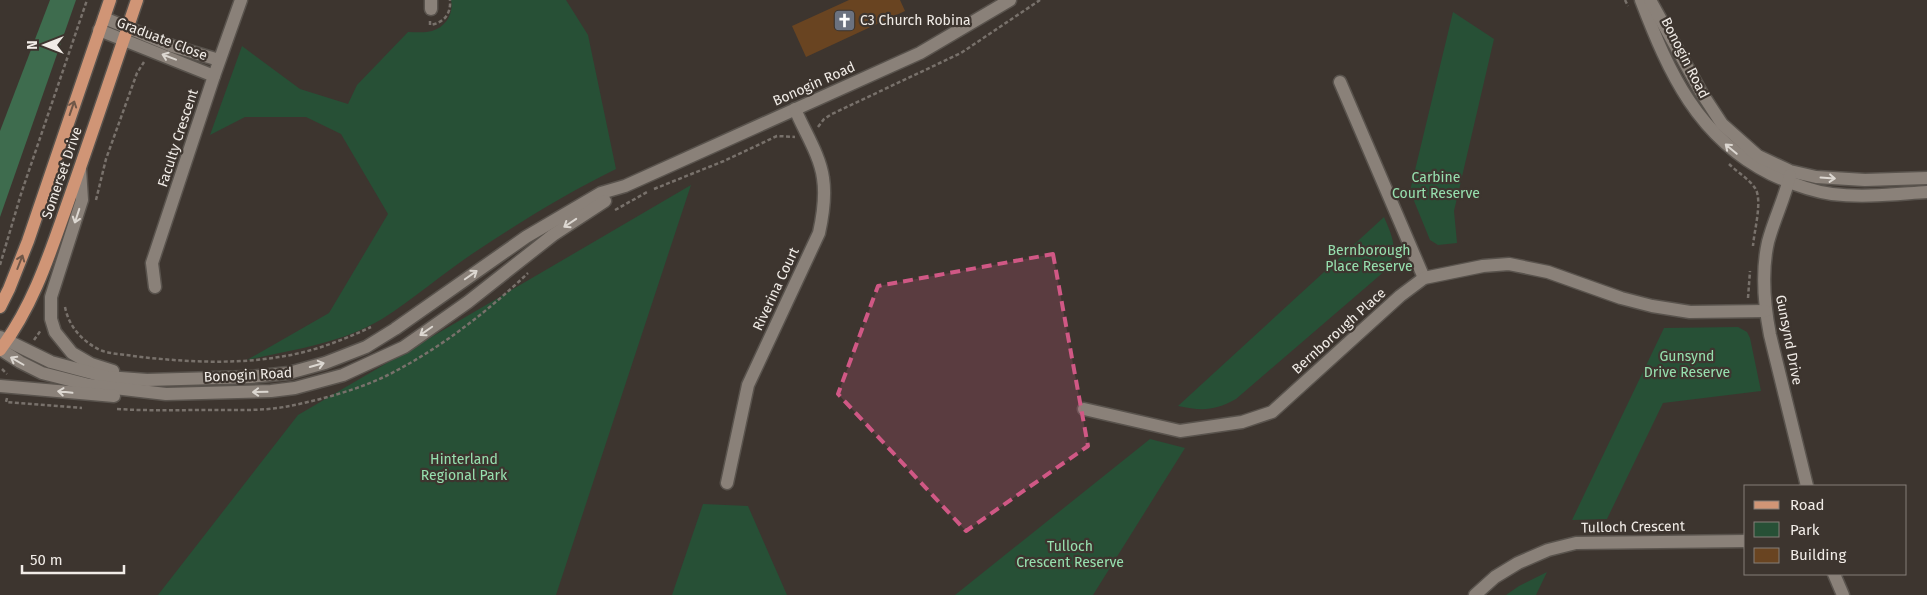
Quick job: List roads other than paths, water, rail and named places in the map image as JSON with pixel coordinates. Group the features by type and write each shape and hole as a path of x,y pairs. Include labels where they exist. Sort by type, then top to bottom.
{"main road":[{"name":"Somerset Drive","path":"0,307 28,241 110,0"},
{"name":"Somerset Drive","path":"2,345 23,315 42,274 80,169 137,0"}],"street":[{"name":"Faculty Crescent","path":"156,286 152,263 219,60 241,0"},
{"name":"Bonogin Road","path":"2,345 90,374 131,379 250,377 289,373 325,363 366,347 555,219 601,194 625,186 920,53 1010,0"},
{"name":"Bonogin Road","path":"1641,0 1676,79 1703,122 1732,150 1746,160 1831,194 1860,196 1927,192"},
{"name":"Bonogin Road","path":"1650,0 1701,92 1722,124 1758,156 1789,177 1865,180 1927,178"},
{"name":"Graduate Close","path":"104,18 172,46 219,60"},
{"name":"Graduate Close","path":"99,30 214,76"},
{"path":"1340,82 1424,278"},
{"name":"Riverina Court","path":"727,483 748,385 819,232 824,208 824,177 816,154 795,109"},
{"path":"80,169 82,200 51,297 51,319 55,332 72,353 91,364 111,370 165,378"},
{"name":"Gunsynd Drive","path":"1789,177 1768,243 1764,274 1765,311 1807,485"},
{"name":"Bonogin Road","path":"2,345 20,362 42,373 66,381 166,394 271,392 295,388 343,375 404,347 473,299 552,234 625,186"},
{"name":"Bernborough Place","path":"1084,410 1180,430 1242,422 1272,412 1400,296 1424,278 1483,266 1509,264 1548,272 1620,298 1652,306 1690,312 1765,311"},
{"path":"366,347 391,339 412,327 460,293 465,293 473,299"},
{"path":"0,386 123,396 166,394"},
{"name":"Tulloch Crescent","path":"1475,595 1495,577 1518,563 1548,550 1576,543 1744,541"},
{"path":"1834,575 1843,595"}],"place":[{"name":"C3 Church Robina","path":"844,20"}],"park label":[{"name":"Carbine Court Reserve","path":"1436,186"},
{"name":"Bernborough Place Reserve","path":"1369,258"},
{"name":"Gunsynd Drive Reserve","path":"1687,364"},
{"name":"Hinterland Regional Park","path":"464,468"},
{"name":"Tulloch Crescent Reserve","path":"1070,554"}]}
